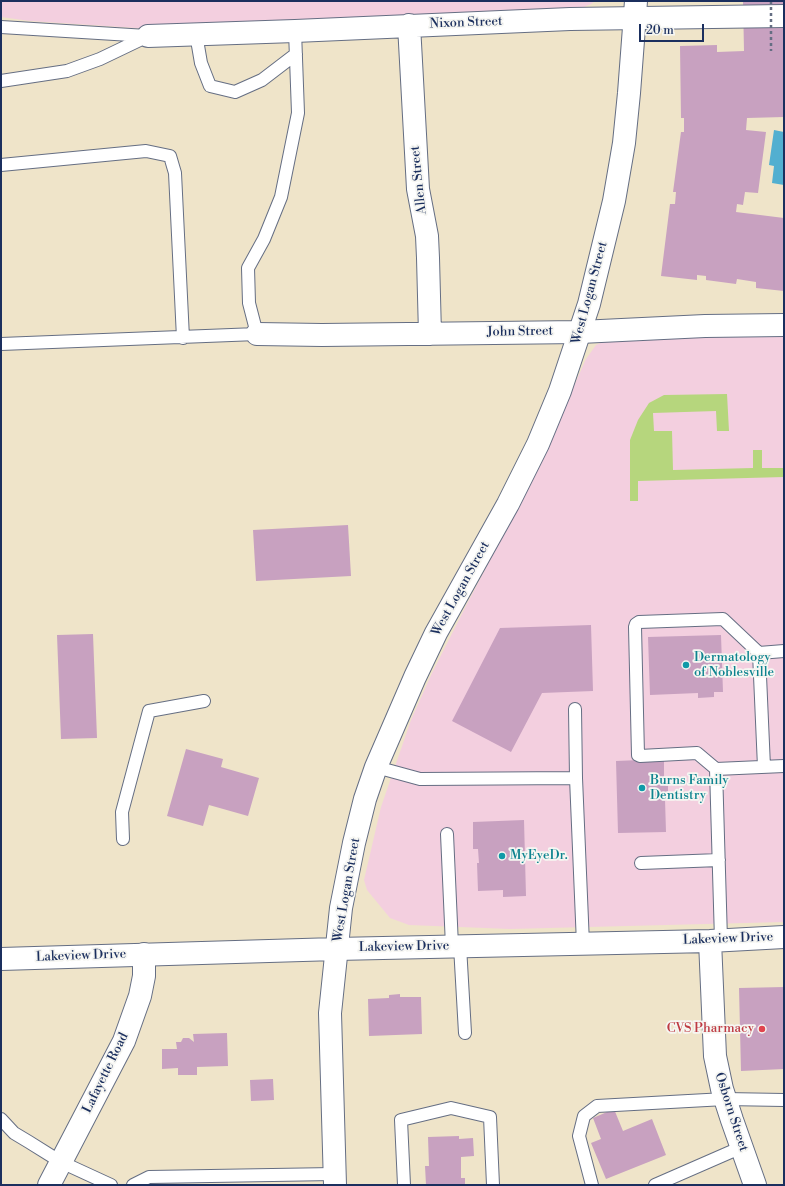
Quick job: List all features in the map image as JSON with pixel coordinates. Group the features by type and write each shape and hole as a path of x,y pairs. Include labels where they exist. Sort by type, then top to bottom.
{"street":[{"name":"Nixon Street","path":"148,36 570,19 636,10 784,16"},
{"name":"West Logan Street","path":"334,1179 330,1013 341,908 354,843 365,799 376,767 436,633 508,504 538,444 560,391 589,304 614,201 624,143 630,93 636,10"},
{"name":"Allen Street","path":"409,26 418,189 427,236 430,334"},
{"name":"John Street","path":"257,334 322,335 580,332 705,326 784,325"},
{"name":"Lakeview Drive","path":"1,959 336,948 716,941 784,937"},
{"name":"Osborn Street","path":"716,941 715,1056 725,1099 755,1185"},
{"name":"Lafayette Road","path":"49,1185 124,1041 140,996 144,976 144,954"}],"lane":[{"path":"1,27 148,36"},
{"path":"1,344 257,334 249,303 248,268 264,240 281,197 298,113 295,31"},
{"path":"196,34 201,63 210,86 235,92 262,80 296,54"},
{"path":"1,80 67,71 100,59 148,36"},
{"path":"1,165 146,151 170,156 175,173 182,338"},
{"path":"764,767 759,653 723,619 639,622 636,624 638,755 697,753 716,769 764,767 784,766"},
{"path":"759,653 784,651"},
{"path":"123,839 122,812 149,711 204,701"},
{"path":"575,709 582,944"},
{"path":"376,767 420,779 576,778"},
{"path":"716,769 719,860 716,941"},
{"path":"447,834 465,1033"},
{"path":"641,863 719,860"},
{"path":"592,1185 579,1136 584,1116 597,1106 725,1099 784,1100"},
{"path":"404,1185 401,1120 450,1108 490,1117 493,1185"},
{"path":"1,1119 14,1133 61,1162 111,1185"},
{"path":"655,1185 742,1147"},
{"path":"133,1185 149,1177 248,1180 334,1179"}],"path":[{"path":"771,1 771,51"}],"shaded area":[{"path":"1,1 595,1 570,13 166,30 30,21 1,17"},
{"path":"784,335 784,922 510,929 409,925 390,918 367,890 364,880 381,807 411,720 432,673 531,482 586,359 596,345 609,339"}],"green space":[{"path":"727,394 729,431 717,431 716,411 653,413 654,431 672,431 673,470 753,468 753,450 762,450 762,468 784,468 784,477 638,481 638,501 630,501 630,440 638,420 649,403 664,395"}],"water":[{"path":"774,130 784,132 784,185 772,183 774,166 769,165"}],"building":[{"path":"743,1 784,1 784,117 747,118 746,130 766,132 758,193 745,192 743,205 737,204 736,212 784,218 784,291 756,288 756,282 737,279 736,284 706,280 706,276 697,275 697,280 661,276 670,204 675,204 676,192 673,192 681,132 684,132 684,118 681,118 680,46 717,45 717,52 744,51"},
{"path":"348,525 351,576 256,581 253,530"},
{"path":"591,625 593,691 542,693 511,752 452,721 500,628"},
{"path":"93,634 97,738 61,739 57,635"},
{"name":"Dermatology of Noblesville","path":"721,635 723,692 714,692 714,697 698,698 698,693 650,695 648,637"},
{"path":"186,749 223,759 221,767 259,778 248,816 209,805 203,826 167,816"},
{"name":"Burns Family Dentistry","path":"664,759 664,778 668,778 668,799 665,799 666,832 618,833 616,761"},
{"name":"MyEyeDr.","path":"524,820 526,896 503,897 503,890 478,891 478,849 473,849 473,822"},
{"name":"CVS Pharmacy","path":"784,987 784,1069 741,1071 739,988"},
{"path":"400,994 400,997 421,997 422,1034 369,1036 368,999 389,998 389,995"},
{"path":"227,1033 228,1066 197,1067 197,1075 178,1075 178,1068 162,1069 162,1049 177,1049 176,1042 181,1042 183,1038 189,1038 194,1042 193,1034"},
{"path":"273,1079 274,1100 251,1101 250,1080"},
{"path":"614,1109 623,1131 652,1119 666,1155 606,1179 591,1143 601,1139 593,1118"},
{"path":"459,1136 459,1139 473,1138 474,1156 461,1157 461,1178 465,1178 465,1185 426,1185 425,1166 429,1166 428,1137"}],"place":[{"name":"Dermatology of Noblesville","path":"686,665"},
{"name":"Burns Family Dentistry","path":"642,788"},
{"name":"MyEyeDr.","path":"502,856"},
{"name":"CVS Pharmacy","path":"762,1029"}]}
